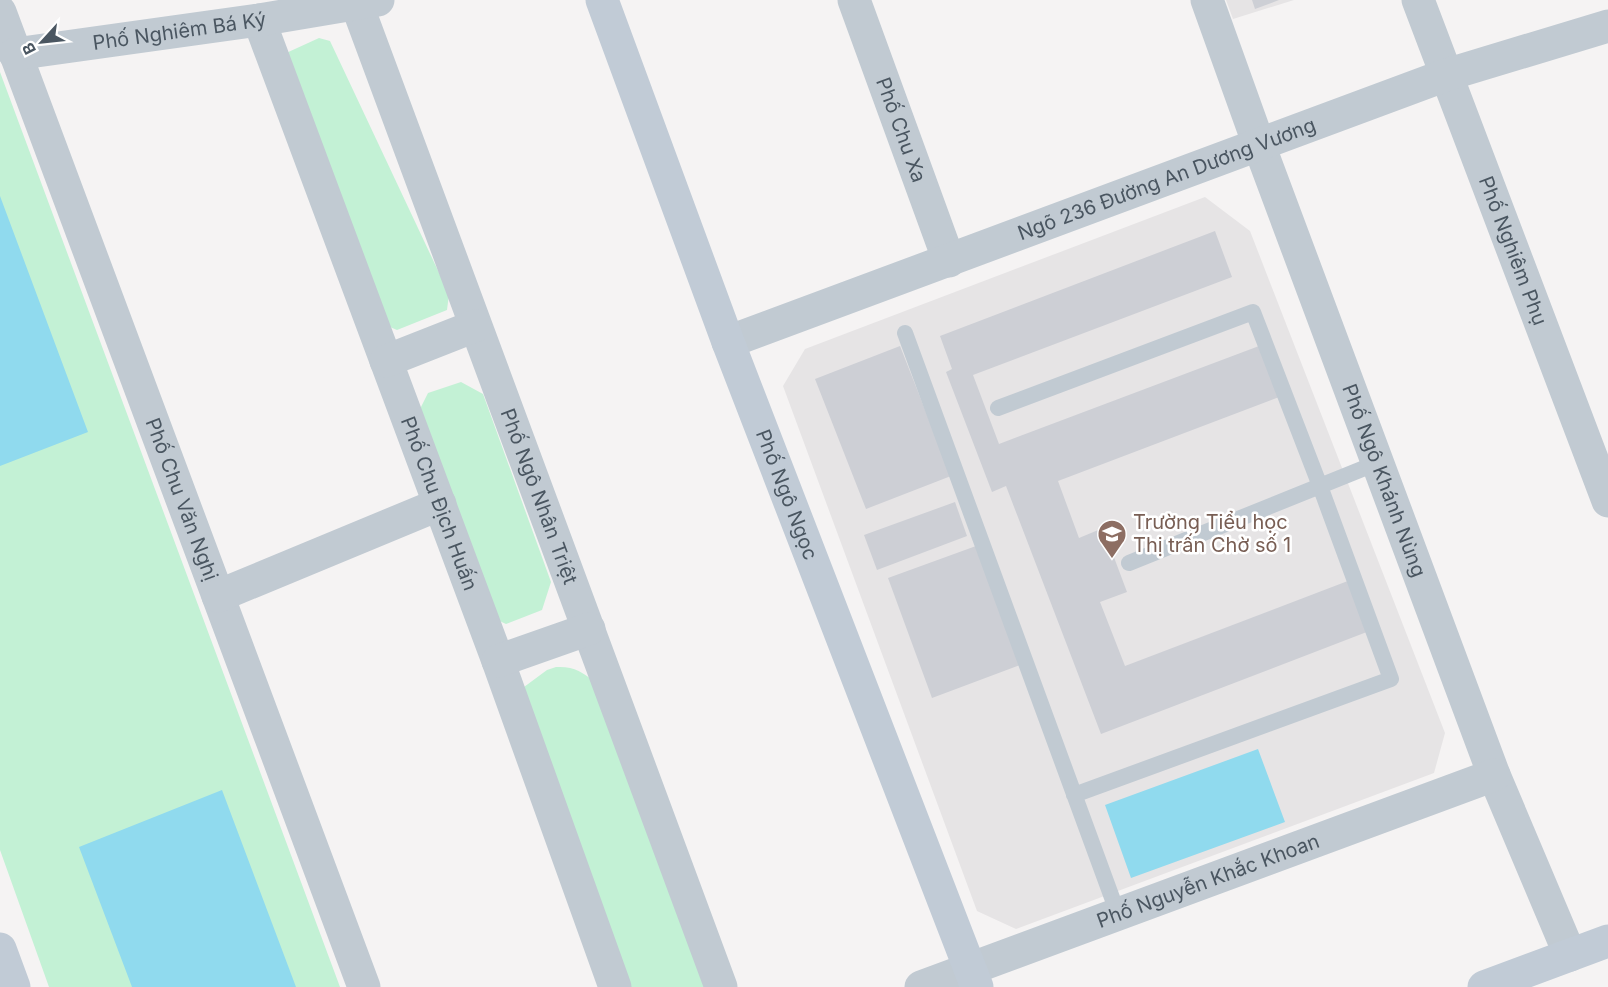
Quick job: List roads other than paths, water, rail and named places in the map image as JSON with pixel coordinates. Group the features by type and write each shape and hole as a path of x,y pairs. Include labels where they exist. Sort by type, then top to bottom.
{"street":[{"name":"Phố Ngô Ngọc","path":"602,0 728,342 973,978"},
{"name":"Phố Chu Xa","path":"854,0 949,261"},
{"name":"Phố Ngô Khánh Nùng","path":"1207,0 1494,775 1570,955"},
{"name":"Phố Nghiêm Phụ","path":"1418,0 1608,501"},
{"name":"Phố Nghiêm Bá Ký","path":"15,54 259,20 368,2"},
{"name":"Phố Ngô Nhân Triệt","path":"368,2 475,326 722,987"},
{"name":"Phố Chu Văn Nghị","path":"0,12 364,987"},
{"name":"Phố Chu Địch Huấn","path":"259,20 498,661 615,987"},
{"name":"Ngõ 236 Đường An Dương Vương","path":"728,342 1446,75 1608,27"},
{"path":"386,361 475,326"},
{"path":"218,596 440,504"},
{"path":"498,661 589,629"},
{"name":"Phố Nguyễn Khắc Khoan","path":"921,987 973,978 1118,914 1494,775"},
{"path":"1484,987 1608,941"},
{"path":"0,949 14,987"}],"lane":[{"path":"998,408 1253,312 1391,679 1074,795"},
{"path":"905,333 1118,914"},
{"path":"1129,563 1377,463"}],"water":[{"path":"0,196 88,432 0,466"},
{"path":"1258,749 1285,822 1131,878 1105,805"},
{"path":"222,790 296,987 132,987 79,847"}],"place":[{"name":"Trường Tiểu học Thị trấn Chờ số 1","path":"1112,560"}]}
